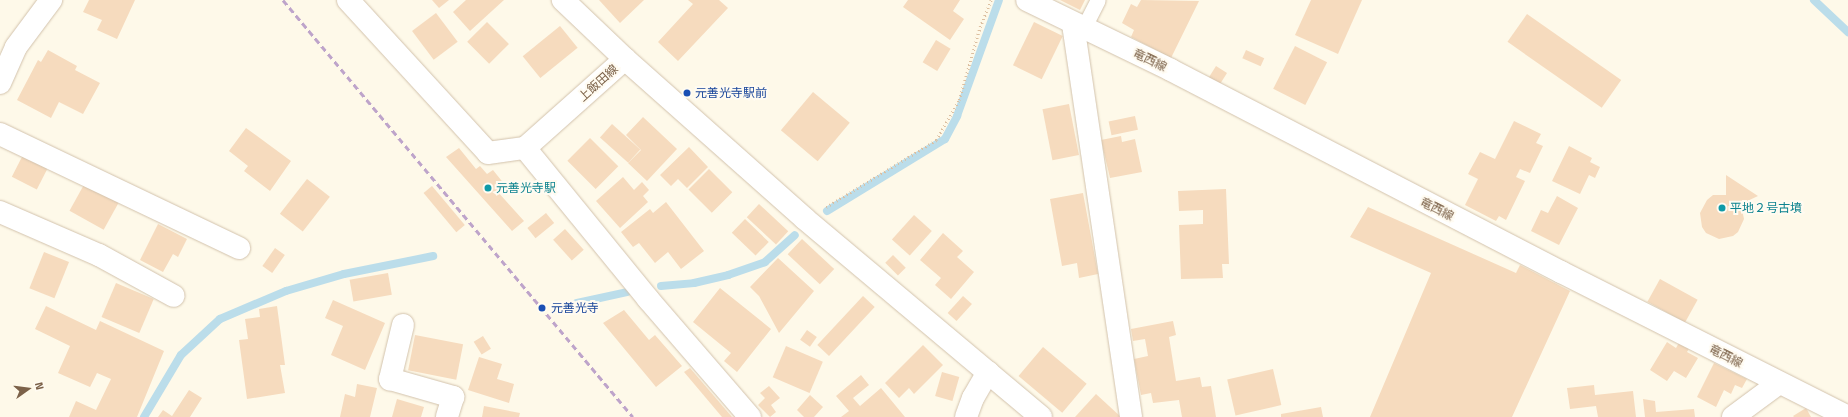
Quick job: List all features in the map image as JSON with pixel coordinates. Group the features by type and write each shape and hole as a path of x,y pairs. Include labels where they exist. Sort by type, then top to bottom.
{"street":[{"path":"0,83 16,47 51,0"},
{"path":"348,0 488,153 525,148 648,299 750,417"},
{"name":"上飯田線","path":"525,148 625,59 563,0"},
{"name":"竜西線","path":"1027,0 1848,417"},
{"path":"1078,26 1131,417"},
{"path":"625,59 805,219 1041,417"},
{"path":"0,134 239,248"},
{"path":"0,212 99,255 174,296"},
{"path":"404,325 390,379 453,398 447,417"},
{"path":"966,417 973,398 988,372"},
{"path":"1733,417 1779,383"}],"lane":[{"path":"1078,26 1098,0"}],"path":[{"path":"805,219 936,140 959,100 980,27 991,0"}],"building":[{"path":"89,0 135,0 117,39 97,30 102,20 83,12"},
{"path":"432,0 449,0 439,8"},
{"path":"466,0 504,0 470,31 453,12"},
{"path":"599,0 644,0 620,23"},
{"path":"688,0 719,0 728,8 678,61 658,42 693,4"},
{"path":"908,0 960,0 953,11 964,19 950,40 903,7"},
{"path":"1060,0 1085,0 1080,10"},
{"path":"1141,0 1199,1 1171,58 1131,37 1134,30 1122,23 1131,4 1137,7"},
{"path":"1311,0 1362,0 1338,54 1295,35"},
{"path":"436,13 458,42 434,60 412,31"},
{"path":"1527,14 1621,80 1602,108 1507,42"},
{"path":"487,22 509,44 489,64 467,42"},
{"path":"1034,22 1063,36 1042,79 1013,65"},
{"path":"560,26 578,48 540,78 523,56"},
{"path":"936,40 951,49 937,71 923,62"},
{"path":"1295,46 1327,62 1305,105 1273,89"},
{"path":"48,50 77,66 75,70 100,83 83,114 59,102 51,118 17,100 38,60 41,62"},
{"path":"1246,50 1264,58 1261,66 1242,58"},
{"path":"1216,66 1227,73 1219,86 1208,79"},
{"path":"813,92 850,123 818,161 781,130"},
{"path":"1069,104 1079,155 1052,160 1042,109"},
{"path":"1135,116 1138,130 1112,135 1109,122"},
{"path":"643,117 677,149 647,181 628,163 641,150 626,135"},
{"path":"1514,121 1541,134 1536,143 1543,146 1530,173 1520,169 1516,177 1525,181 1506,220 1499,216 1496,221 1465,205 1478,179 1468,174 1480,152 1495,159"},
{"path":"612,124 640,149 628,163 600,137"},
{"path":"246,128 291,161 270,191 244,171 248,166 229,151"},
{"path":"1121,136 1122,142 1135,139 1142,172 1110,178 1101,140"},
{"path":"590,138 618,166 596,189 567,161"},
{"path":"1569,146 1592,158 1590,162 1600,167 1595,178 1589,175 1580,194 1552,181"},
{"path":"689,147 708,167 687,188 678,179 671,186 660,175"},
{"name":"元善光寺駅","path":"459,148 476,169 480,166 487,174 493,170 505,185 497,191 524,221 512,231 446,157"},
{"path":"25,151 50,164 37,190 12,177"},
{"path":"709,169 732,192 712,213 688,190"},
{"name":"平地２号古墳","path":"1726,175 1758,196 1741,204 1744,219 1738,232 1733,236 1719,239 1706,233 1702,227 1700,213 1707,200 1713,195 1726,195"},
{"path":"623,177 634,190 642,182 649,190 643,196 648,202 620,228 596,201"},
{"path":"307,179 330,197 303,232 280,214"},
{"path":"86,181 120,200 104,230 70,211"},
{"path":"432,186 465,225 456,232 424,193"},
{"path":"1226,189 1229,264 1222,264 1223,278 1181,279 1179,225 1203,224 1203,210 1179,211 1178,191"},
{"path":"1083,193 1098,274 1079,278 1077,263 1062,266 1050,199"},
{"path":"1557,196 1578,208 1559,245 1531,231 1541,210 1548,213"},
{"path":"666,202 704,251 681,269 668,252 655,263 639,243 633,247 621,232 650,209 653,213"},
{"path":"759,204 788,231 776,244 747,217"},
{"path":"1368,207 1516,273 1520,265 1570,291 1512,417 1370,417 1431,273 1350,237"},
{"path":"546,213 554,223 536,238 527,228"},
{"path":"914,215 932,231 910,256 892,240"},
{"path":"745,219 769,242 756,256 732,233"},
{"path":"158,224 187,239 178,257 173,254 163,272 140,260"},
{"path":"565,229 584,250 572,261 553,240"},
{"path":"943,233 963,251 957,257 974,272 951,299 935,285 941,278 920,260"},
{"path":"802,239 834,269 820,284 788,254"},
{"path":"275,248 285,255 272,273 262,266"},
{"path":"44,252 69,262 54,298 29,288"},
{"path":"893,255 906,268 898,276 885,263"},
{"path":"778,258 814,291 779,333 759,296 750,287"},
{"path":"388,273 392,295 353,301 350,280"},
{"path":"1660,279 1698,300 1685,323 1647,302"},
{"path":"116,283 154,299 139,333 102,317"},
{"path":"720,288 771,329 737,372 724,361 731,353 693,322"},
{"path":"863,296 875,307 829,356 817,345"},
{"path":"963,296 972,304 957,321 948,313"},
{"path":"333,300 385,323 365,370 331,355 343,326 325,318"},
{"path":"46,306 96,330 100,321 164,351 137,417 69,417 76,401 96,410 111,379 97,373 90,387 58,373 70,346 35,329"},
{"path":"277,306 285,365 280,365 285,393 247,399 239,340 248,339 245,319 260,317 259,309"},
{"path":"624,310 649,340 655,335 682,366 656,387 603,323"},
{"path":"1173,321 1176,335 1169,337 1176,381 1200,377 1202,387 1211,386 1216,417 1182,417 1179,400 1153,403 1151,393 1141,395 1134,359 1148,356 1145,339 1133,341 1131,329"},
{"path":"807,330 817,337 810,347 800,340"},
{"path":"415,335 463,344 456,380 408,370"},
{"path":"483,336 491,349 482,355 474,342"},
{"path":"1680,341 1690,347 1687,352 1698,358 1686,378 1674,371 1667,381 1650,370 1667,342 1676,348"},
{"path":"923,345 943,365 914,394 909,388 899,398 885,383"},
{"path":"786,346 823,362 810,393 773,377"},
{"path":"1043,347 1087,384 1062,413 1019,376"},
{"path":"479,357 502,364 497,379 514,384 509,403 468,390"},
{"path":"1714,363 1747,379 1742,388 1735,385 1731,394 1724,390 1716,407 1697,397"},
{"path":"690,368 732,417 722,417 684,372"},
{"path":"1273,369 1281,405 1236,416 1227,380"},
{"path":"942,372 959,377 952,401 935,396"},
{"path":"861,375 869,385 853,398 860,406 881,388 905,417 841,417 849,411 836,396"},
{"path":"357,384 377,388 370,417 340,417 345,394 355,397"},
{"path":"1594,385 1595,395 1633,391 1636,417 1598,417 1596,406 1570,409 1567,388"},
{"path":"769,386 780,398 771,405 776,412 770,417 758,405 765,398 760,393"},
{"path":"189,390 202,398 190,417 158,417 163,410 172,416"},
{"path":"1096,394 1121,417 1075,417"},
{"path":"810,395 823,407 814,417 804,417 797,410"},
{"path":"397,399 424,407 421,417 392,417"},
{"path":"1643,399 1655,401 1656,412 1694,409 1695,417 1645,417"},
{"path":"484,406 520,413 519,417 482,417"},
{"path":"1321,407 1323,417 1281,417 1281,414"},
{"path":"1806,408 1811,417 1793,416"}],"waterway":[{"path":"827,211 945,139 957,116 999,0"},
{"path":"1814,0 1848,32"},
{"path":"661,286 694,283 728,275 765,262 795,235"},
{"path":"144,417 181,355 220,319 286,291 344,274 433,256"},
{"path":"577,303 627,292"}],"railway":[{"path":"283,0 633,417"}],"place":[{"name":"元善光寺駅前","path":"687,93"},
{"name":"元善光寺駅","path":"488,188"},
{"name":"平地２号古墳","path":"1722,208"},
{"name":"元善光寺","path":"542,308"}]}
